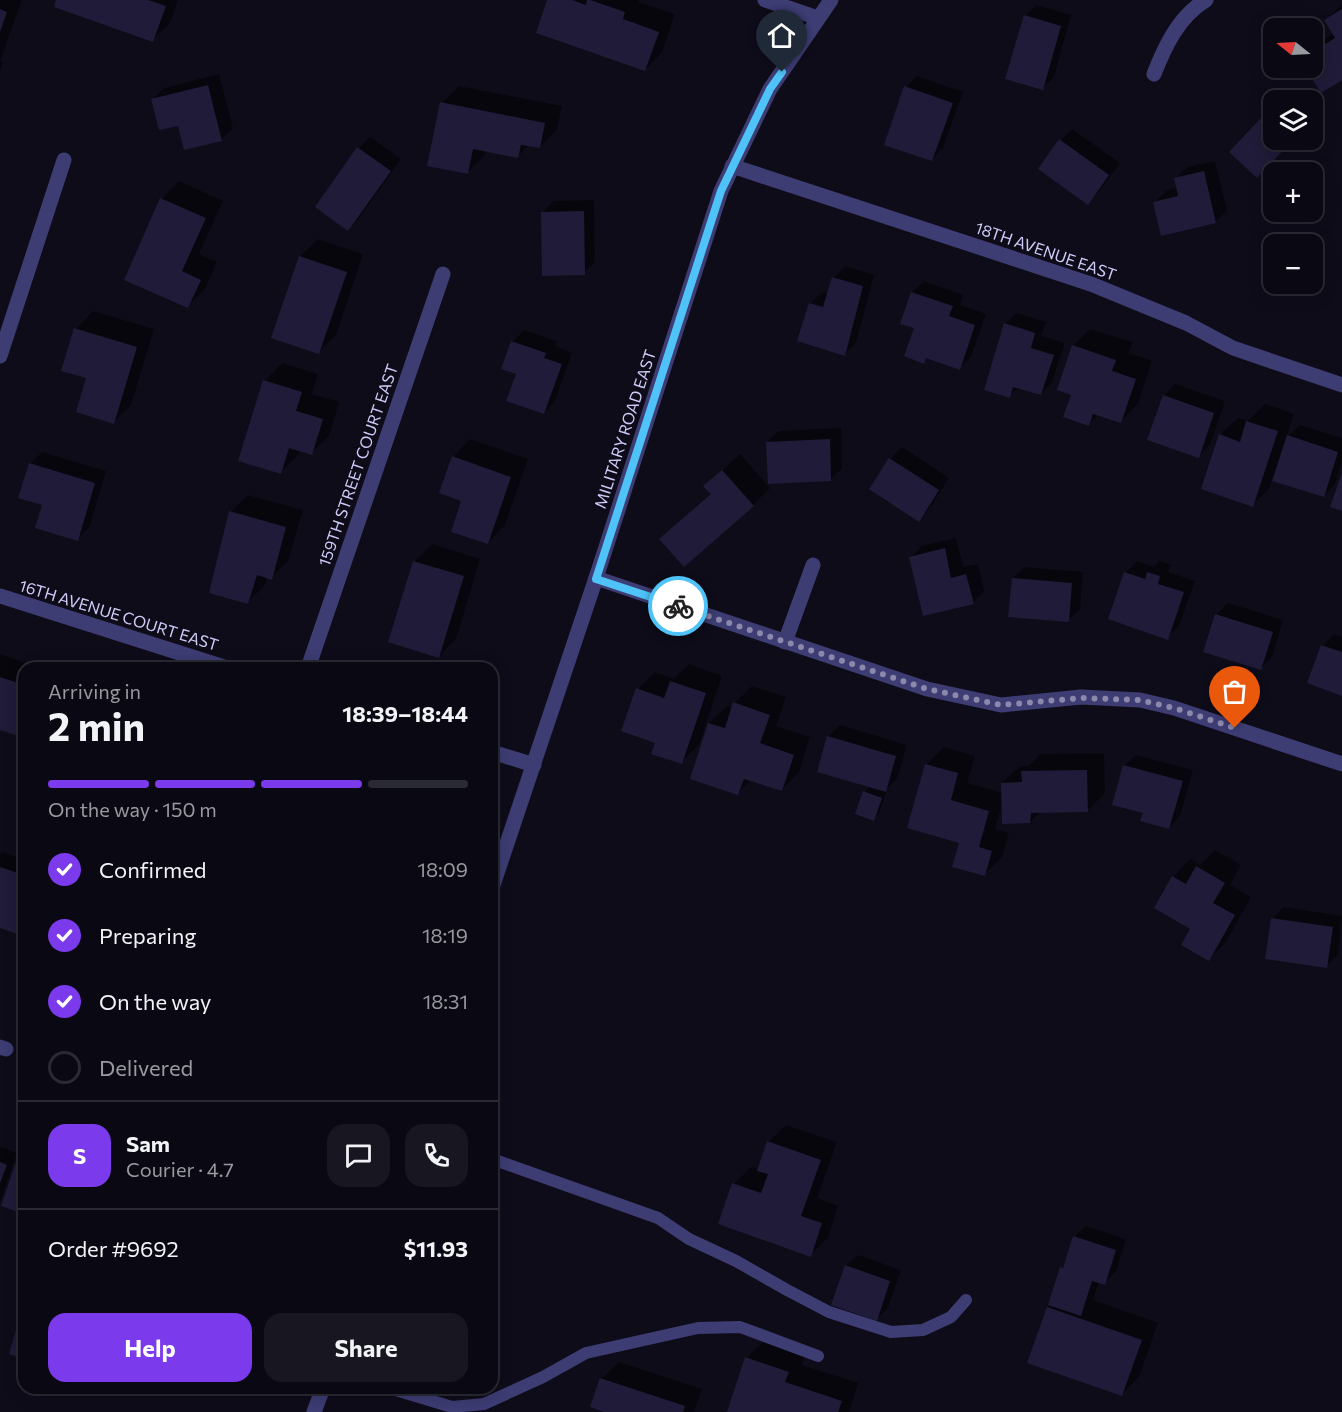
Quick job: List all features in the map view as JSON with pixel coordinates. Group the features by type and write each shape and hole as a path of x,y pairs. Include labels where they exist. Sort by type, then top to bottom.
{"street":[{"path":"765,0 818,18"},
{"name":"MILITARY ROAD EAST","path":"498,870 596,579 721,191 770,89 831,0"},
{"path":"1154,74 1167,41 1195,6 1206,0"},
{"path":"0,356 64,160"},
{"name":"18TH AVENUE EAST","path":"732,165 1092,284 1186,323 1233,348 1342,385"},
{"name":"159TH STREET COURT EAST","path":"310,662 443,274"},
{"path":"785,642 813,565"},
{"path":"596,579 927,689 1001,705 1081,698 1140,700 1174,708 1342,764"},
{"name":"16TH AVENUE COURT EAST","path":"0,596 208,662"},
{"path":"498,754 534,765"},
{"path":"314,1412 321,1394"}],"lane":[{"path":"498,1161 658,1218 690,1239 736,1261 829,1312 891,1332 923,1330 951,1317 966,1300"},
{"path":"409,1394 452,1407 484,1404 543,1377 586,1353 698,1328 740,1328 818,1356"}],"building":[{"path":"56,0 148,0 166,6 153,42 54,7"},
{"path":"547,0 572,0 586,5 587,0 590,0 625,12 623,19 659,32 645,71 536,33"},
{"path":"0,9 7,12 0,32"},
{"path":"1342,9 1342,80 1323,92 1319,90 1311,78 1323,78 1323,45 1335,38 1324,20"},
{"path":"1024,15 1061,26 1043,90 1005,79"},
{"path":"208,85 222,141 184,150 178,126 159,130 151,99"},
{"path":"904,86 953,103 932,161 884,145"},
{"path":"440,102 545,123 540,148 521,145 518,158 473,149 468,174 427,166"},
{"path":"1263,116 1263,150 1284,150 1272,162 1263,162 1263,172 1257,178 1229,152"},
{"path":"1059,139 1109,175 1088,205 1038,169"},
{"path":"357,147 391,171 348,231 315,207"},
{"path":"1204,171 1216,223 1161,236 1153,202 1178,196 1174,178"},
{"path":"160,198 206,218 182,271 201,280 188,308 124,280"},
{"path":"584,211 585,275 542,276 541,212"},
{"path":"299,256 347,272 319,354 271,338"},
{"path":"832,277 863,286 845,356 797,341 809,303 823,307"},
{"path":"911,292 953,306 949,316 975,325 960,370 926,358 924,364 904,356 914,328 900,324"},
{"path":"1004,323 1035,333 1031,348 1054,355 1041,395 1013,387 1010,398 984,390"},
{"path":"74,328 137,347 114,424 76,412 86,378 61,371"},
{"path":"511,341 546,353 544,358 562,364 544,414 506,401 516,374 501,369"},
{"path":"1072,345 1116,360 1112,371 1136,379 1121,423 1093,414 1089,426 1063,417 1071,395 1057,390"},
{"path":"263,380 302,392 296,411 323,419 312,455 289,448 281,474 238,461"},
{"path":"1163,395 1214,413 1199,458 1147,440"},
{"path":"1246,421 1278,431 1253,507 1201,489 1219,434 1240,442"},
{"path":"1287,435 1338,452 1324,497 1272,481"},
{"path":"830,439 831,481 768,484 766,442"},
{"path":"452,456 511,477 488,544 451,532 461,501 439,493"},
{"path":"889,458 939,490 919,522 869,489"},
{"path":"29,463 95,483 78,541 35,528 42,505 18,498"},
{"path":"722,470 754,506 684,567 659,539 711,494 703,486"},
{"path":"1342,473 1342,511 1330,507"},
{"path":"229,511 286,527 272,580 257,575 248,604 209,593"},
{"path":"945,548 951,578 966,574 974,604 923,616 909,557"},
{"path":"413,561 464,576 439,658 388,642"},
{"path":"1124,572 1145,579 1147,572 1160,576 1158,584 1184,592 1168,640 1108,619"},
{"path":"1012,578 1072,583 1069,622 1008,617"},
{"path":"1215,614 1273,632 1261,670 1203,652"},
{"path":"1321,645 1342,652 1342,696 1307,683"},
{"path":"0,677 18,683 18,736 0,730"},
{"path":"670,681 706,693 682,764 651,754 655,743 621,731 636,688 664,698"},
{"path":"733,702 770,715 760,743 794,755 782,791 744,779 738,795 690,779 708,723 725,728"},
{"path":"827,736 896,756 886,792 817,772"},
{"path":"925,764 958,773 951,800 989,811 979,847 992,851 985,876 952,867 959,843 907,828"},
{"path":"1123,765 1183,781 1169,829 1140,821 1143,813 1112,805"},
{"path":"1087,770 1088,812 1031,813 1030,823 1002,824 1001,783 1022,782 1021,771"},
{"path":"863,791 882,798 874,821 855,814"},
{"path":"1196,866 1225,883 1213,903 1235,915 1209,961 1181,945 1190,929 1154,908 1172,876 1186,884"},
{"path":"0,867 18,873 18,931 17,934 0,928"},
{"path":"1271,918 1333,927 1327,968 1265,959"},
{"path":"767,1141 821,1160 801,1216 822,1223 811,1257 718,1224 732,1183 761,1193 768,1174 757,1171"},
{"path":"18,1156 18,1212 1,1206"},
{"path":"0,1162 7,1165 0,1183"},
{"path":"1073,1236 1116,1250 1105,1285 1092,1281 1081,1316 1048,1305"},
{"path":"845,1265 890,1281 877,1321 831,1305"},
{"path":"1047,1307 1142,1340 1122,1396 1027,1363"},
{"path":"18,1323 18,1357 9,1354"},
{"path":"745,1357 789,1372 785,1382 842,1401 838,1412 727,1412"},
{"path":"600,1378 685,1406 683,1412 604,1412 590,1407"}],"way so far":[{"path":"678,606 927,689 1001,705 1081,698 1140,700 1174,708 1235,728"}],"route":[{"path":"678,606 596,579 721,191 770,89 782,72"}]}
